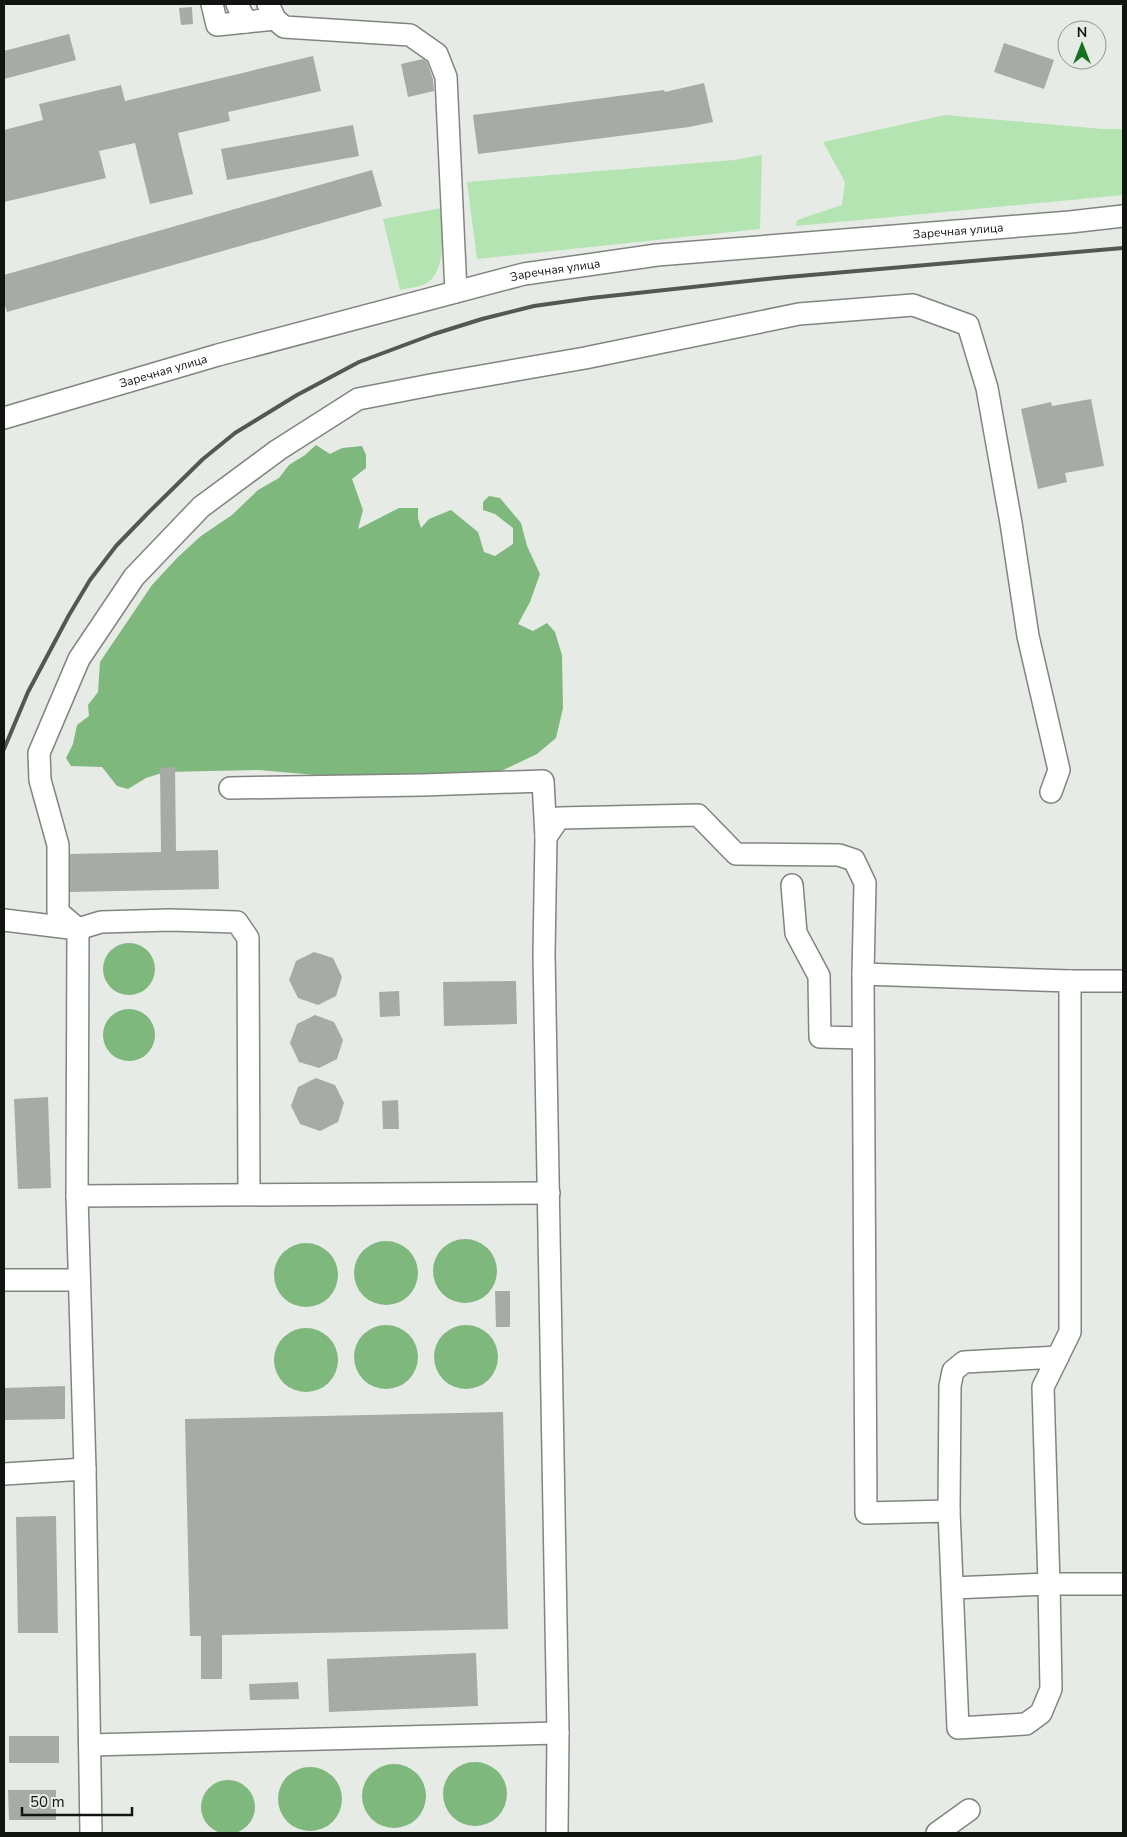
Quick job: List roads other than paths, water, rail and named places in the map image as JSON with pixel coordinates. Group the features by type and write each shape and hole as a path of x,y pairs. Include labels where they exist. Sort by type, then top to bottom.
{"street":[{"path":"212,4 217,25 242,13 272,12 284,27 410,35 437,54 446,78 456,292"},
{"name":"Заречная улица","path":"4,418 218,355 524,274 656,255 1070,222 1123,216"},
{"path":"91,1833 85,1469 79,1280 78,929 58,912 58,845 40,780 39,752 79,658 134,577 202,507 278,450 358,399 585,358 799,314 913,305 968,325 987,388 1011,523 1028,636 1059,770 1051,792"},
{"path":"230,788 543,781 546,837 544,954 558,1733 558,1833"},
{"path":"546,837 558,818 698,815 736,854 839,855 854,860 865,883 863,1038 866,1513 949,1511"},
{"path":"792,886 796,933 819,976 820,1037 863,1038"},
{"path":"4,920 78,929 100,922 170,920 237,922 248,938 249,1194"},
{"path":"863,974 1123,981"},
{"path":"1058,1357 964,1362 953,1371 950,1386 949,1511 958,1728 1026,1724 1041,1713 1051,1689 1043,1387 1058,1357 1070,1332 1070,981"},
{"path":"78,1196 549,1192"},
{"path":"4,1280 79,1280"},
{"path":"4,1474 85,1469"},
{"path":"952,1588 1049,1584 1123,1584"},
{"path":"90,1745 558,1733"},
{"path":"937,1833 969,1810"}],"railway":[{"path":"4,749 28,692 69,615 90,580 116,546 203,459 235,433 297,395 359,362 434,334 482,319 534,306 776,278 1123,248"}]}
